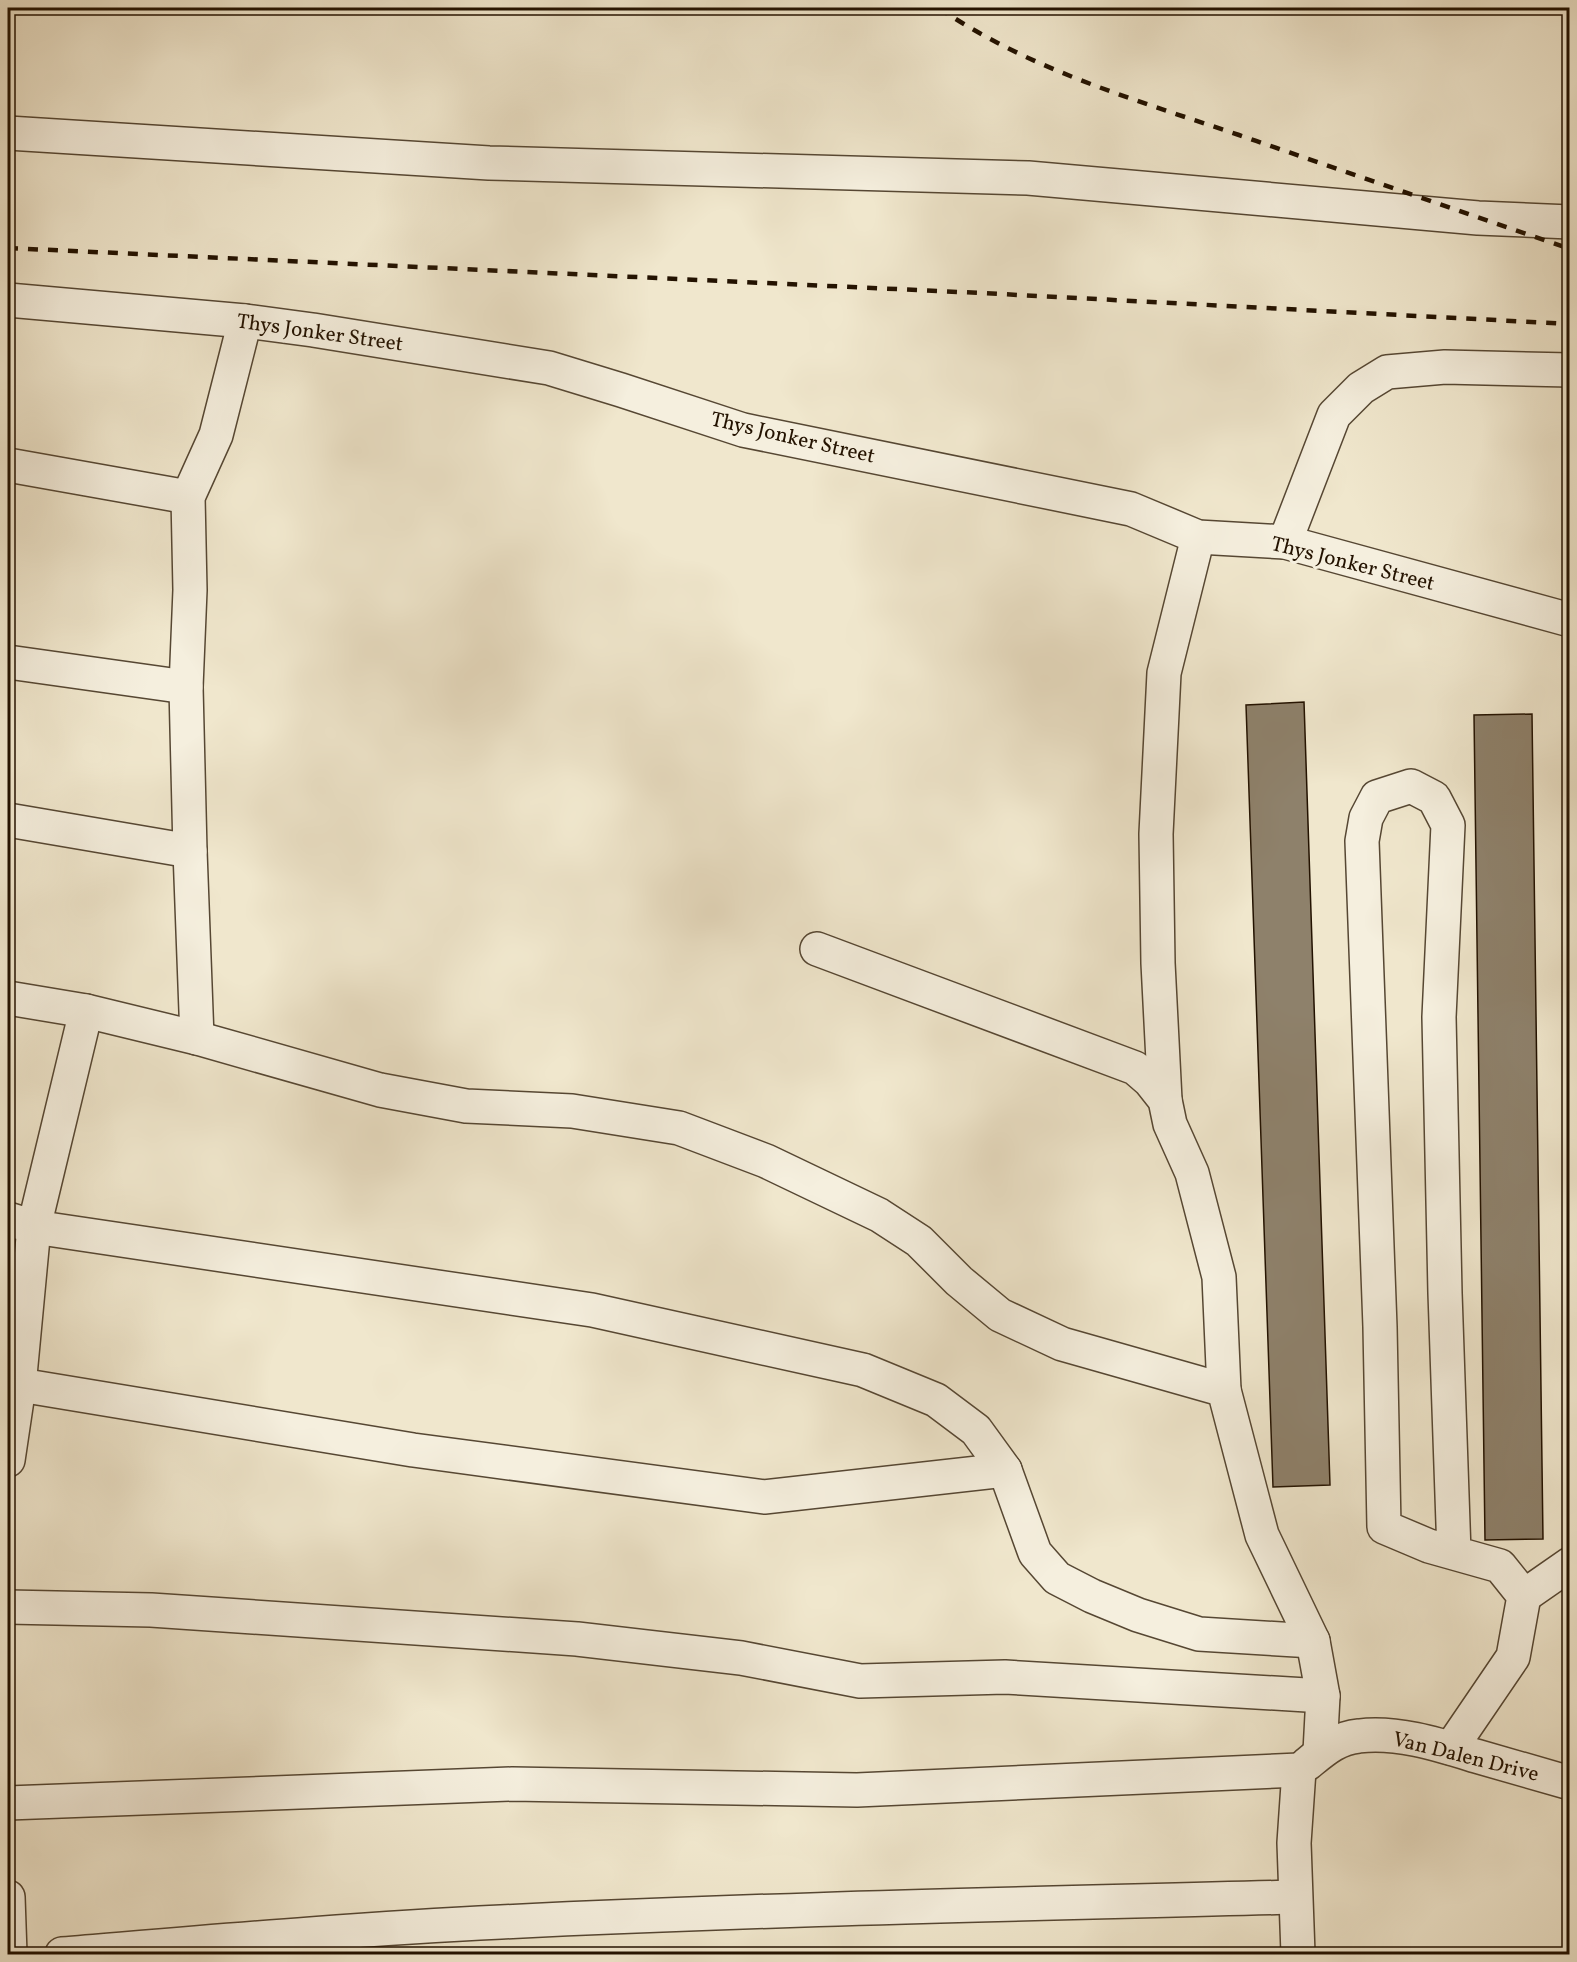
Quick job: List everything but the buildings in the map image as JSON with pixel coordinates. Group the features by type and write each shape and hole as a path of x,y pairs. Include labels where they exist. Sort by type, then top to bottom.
{"street":[{"path":"8,133 489,163 1028,178 1478,218 1569,222"},
{"name":"Thys Jonker Street","path":"8,300 245,321 442,349 549,368 743,430 1131,509 1198,537 1285,542 1569,620"},
{"path":"198,1038 186,687 190,590 188,497 216,435 245,321"},
{"path":"1285,542 1334,415 1361,388 1388,372 1445,367 1569,370"},
{"path":"8,465 188,497"},
{"path":"1198,537 1164,673 1156,834 1158,963 1165,1100 1170,1124 1192,1173 1220,1276 1224,1390 1262,1535 1313,1641 1323,1696 1294,1843 1298,1954"},
{"path":"8,662 186,687"},
{"path":"1454,1553 1439,1017 1448,825 1434,798 1411,786 1377,796 1366,818 1362,841 1380,1327 1384,1527 1429,1546 1500,1566 1524,1596"},
{"path":"8,820 190,851"},
{"path":"817,949 1134,1068 1150,1081 1165,1100"},
{"path":"8,998 86,1011 198,1038 412,1096 466,1106 572,1111 679,1128 766,1161 879,1215 919,1241 960,1281 1000,1315 1062,1344 1224,1390"},
{"path":"8,1460 21,1223 86,1011"},
{"path":"21,1223 592,1310 863,1370 936,1400 976,1430 1005,1470 1035,1553 1057,1578 1138,1616 1199,1634 1313,1641"},
{"path":"13,1384 413,1450 764,1497 1005,1470"},
{"path":"1450,1748 1513,1657 1524,1596 1569,1564"},
{"path":"8,1606 163,1611 578,1639 741,1658 860,1681 1005,1677 1323,1696"},
{"name":"Van Dalen Drive","path":"1310,1761 1343,1740 1374,1735 1407,1738 1450,1748 1569,1783"},
{"path":"8,1803 512,1784 857,1790 1310,1761"},
{"path":"8,1897 10,1954"},
{"path":"62,1954 303,1934 501,1922 1295,1897"}],"railway":[{"path":"939,8 1010,49 1084,82 1570,249"},
{"path":"8,248 981,293 1570,324"}]}
